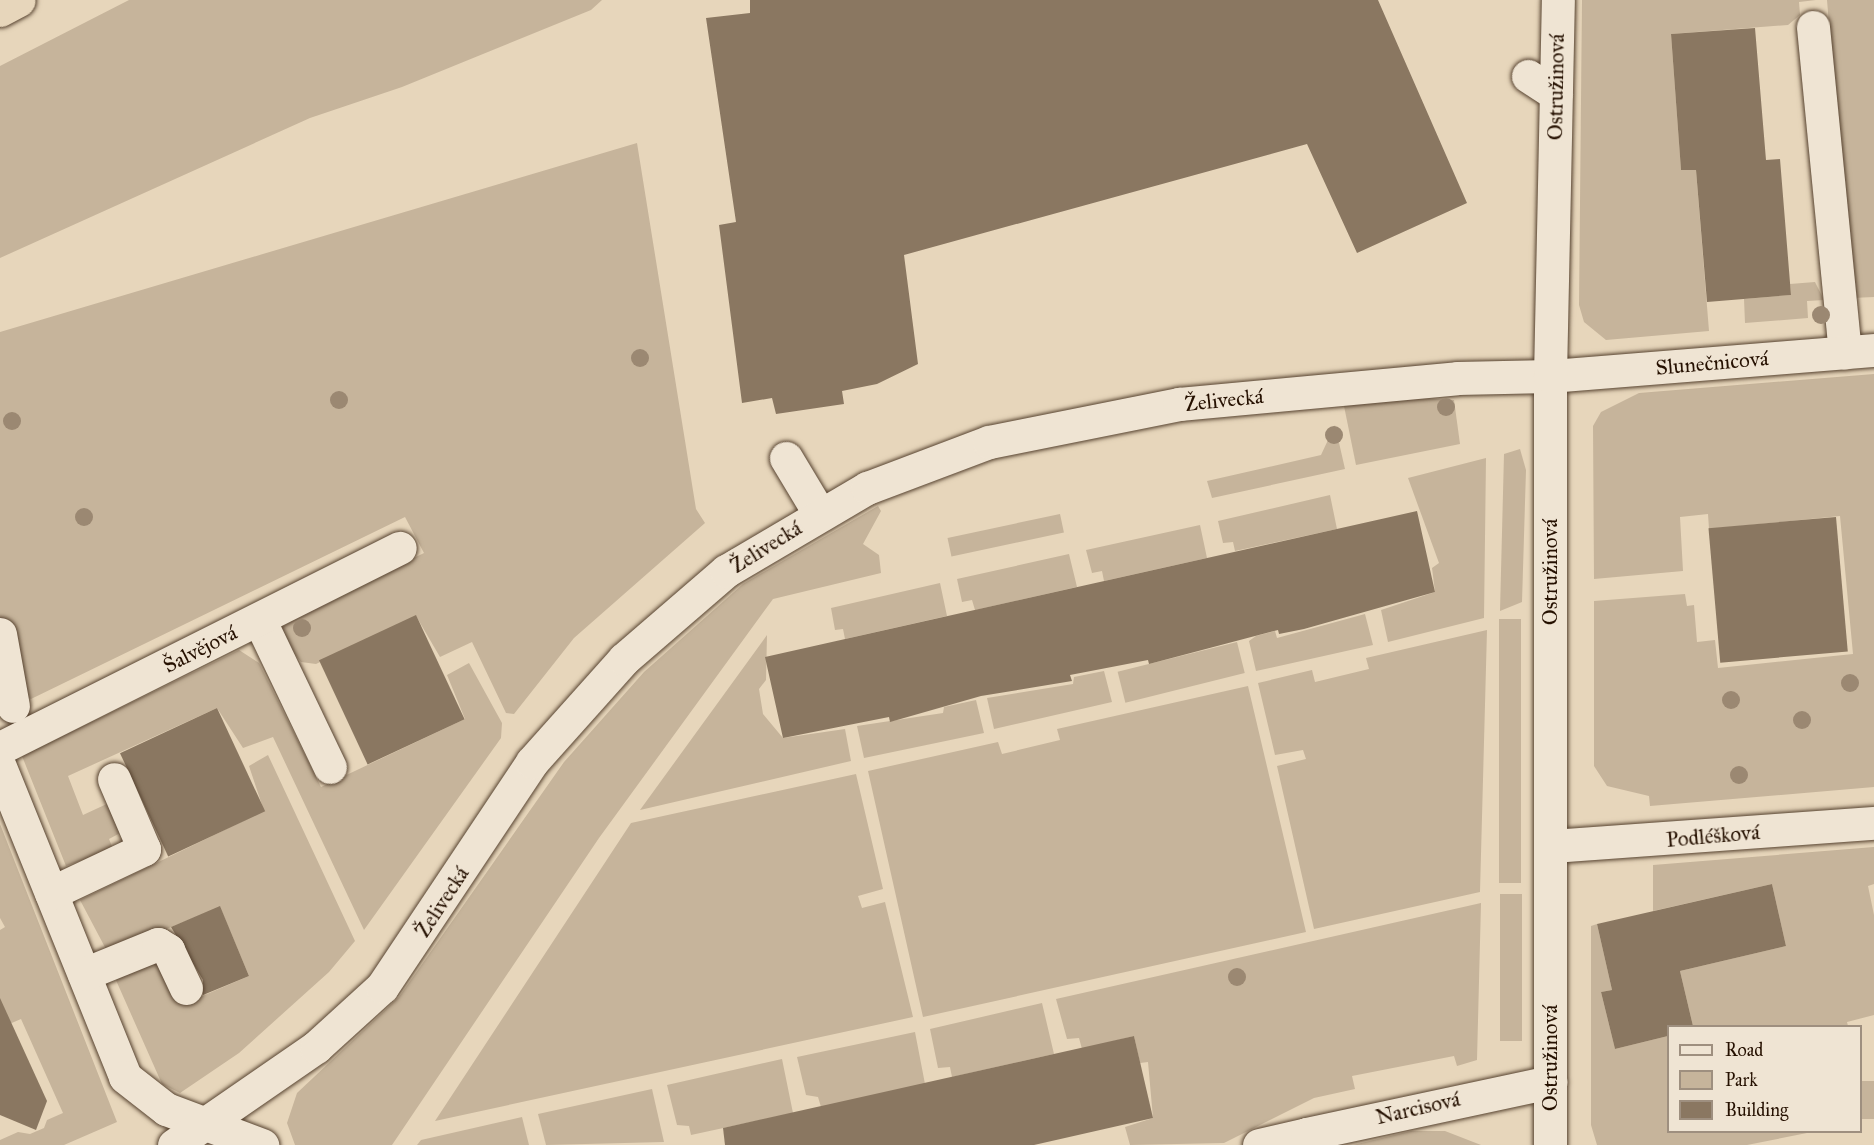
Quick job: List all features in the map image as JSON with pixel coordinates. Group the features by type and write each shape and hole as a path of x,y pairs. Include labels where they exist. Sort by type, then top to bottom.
{"highway":[{"path":"0,10 18,0"}],"street":[{"name":"Ostružinová","path":"1550,1145 1550,376 1558,0"},
{"path":"1813,27 1860,351"},
{"path":"1528,76 1557,94"},
{"name":"Slunečnicová","path":"1550,376 1860,351"},
{"name":"Želivecká","path":"174,1145 208,1126 316,1047 382,987 532,762 617,666 726,571 819,513 938,459 1072,422 1333,388 1550,376"},
{"path":"786,458 819,513"},
{"name":"Šalvějová","path":"14,742 400,548"},
{"path":"259,620 330,767"},
{"path":"0,634 7,703 14,742"},
{"path":"0,767 125,1077 166,1109 262,1145"},
{"path":"51,893 144,849 114,779"},
{"name":"Podléšková","path":"1551,846 1874,823"},
{"path":"84,974 158,944 168,950 186,988"},
{"name":"Narcisová","path":"1259,1145 1299,1139 1550,1082"}],"green space":[{"path":"129,0 602,0 591,10 402,87 310,118 0,258 0,66"},
{"path":"1582,0 1816,0 1799,2 1800,15 1788,25 1671,34 1681,170 1696,170 1709,331 1606,340 1584,322 1579,305"},
{"path":"1827,0 1874,0 1874,297 1852,298"},
{"path":"637,143 696,509 705,523 574,638 514,714 506,713 472,642 440,657 416,616 316,664 301,662 283,640 283,627 293,617 424,553 405,517 31,699 0,686 0,332"},
{"path":"1815,282 1824,300 1807,301 1808,318 1745,323 1744,299 1791,295 1790,284"},
{"path":"1874,374 1874,787 1650,806 1649,796 1607,786 1594,766 1594,601 1685,594 1687,606 1694,605 1697,642 1715,640 1718,668 1853,654 1840,516 1709,529 1708,514 1680,517 1683,571 1594,579 1593,426 1601,412 1639,393"},
{"path":"1421,398 1454,400 1460,444 1356,465 1344,406"},
{"path":"1335,425 1345,469 1212,498 1207,481 1321,455"},
{"path":"1520,449 1526,470 1522,602 1500,611 1504,454"},
{"path":"1486,458 1484,618 1388,642 1381,610 1435,592 1432,568 1439,563 1408,478"},
{"path":"1330,495 1337,529 1235,551 1233,542 1223,543 1218,521"},
{"path":"878,506 881,511 863,544 879,555 881,573 773,599 599,838 392,1145 295,1145 287,1123 297,1093 399,997 564,762 644,672 743,584"},
{"path":"1060,514 1064,533 951,556 948,538"},
{"path":"1200,525 1207,558 1104,581 1102,571 1092,573 1086,550"},
{"path":"1069,554 1077,587 975,610 972,600 962,602 957,579"},
{"path":"940,583 947,616 845,639 843,629 835,630 831,608"},
{"path":"1365,614 1373,645 1256,671 1249,641 1256,636 1275,631 1277,638"},
{"path":"1499,619 1521,619 1521,883 1499,883"},
{"path":"1487,630 1480,892 1314,929 1277,766 1306,759 1303,750 1275,755 1258,683 1312,670 1315,682 1369,669 1366,658"},
{"path":"767,635 766,680 759,689 763,714 783,738 845,729 851,761 640,810"},
{"path":"1237,642 1245,673 1125,703 1118,672"},
{"path":"239,650 259,663 321,787 465,719 447,675 469,663 502,723 501,738 364,930 273,737 243,748 217,708 68,776 83,815 111,802 124,831 109,839 113,849 66,866 22,756"},
{"path":"1104,671 1112,702 994,729 987,698 1073,684 1074,677"},
{"path":"1248,686 1306,932 923,1017 868,771 998,742 1002,754 1060,740 1057,729"},
{"path":"976,700 984,733 864,758 857,726 943,713 944,707"},
{"path":"268,755 355,941 329,972 239,1053 180,1093 162,1084 115,978 150,957 193,1000 249,976 220,907 108,953 80,900 264,811 249,766"},
{"path":"856,774 883,889 858,896 862,908 885,902 913,1017 435,1121 631,823"},
{"path":"0,824 117,1122 64,1145 0,1145 0,1140 18,1132 30,1134 44,1128 47,1120 63,1113 21,1019 0,1028 0,930 5,927 0,918"},
{"path":"1874,847 1874,884 1868,886 1874,915 1874,1015 1847,1022 1848,1025 1693,1025 1680,971 1786,946 1772,884 1653,911 1653,865"},
{"path":"1500,894 1522,894 1522,1041 1500,1041"},
{"path":"1481,903 1477,1060 1457,1066 1454,1056 1352,1076 1355,1089 1314,1098 1224,1143 1130,1145 1125,1127 1153,1118 1148,1062 1140,1063 1134,1036 1082,1049 1079,1038 1067,1039 1056,999"},
{"path":"1597,924 1612,990 1601,992 1615,1049 1667,1036 1667,1133 1807,1133 1747,1145 1597,1145 1591,1125 1591,926"},
{"path":"1042,1003 1054,1054 952,1077 950,1067 938,1068 930,1029"},
{"path":"915,1032 925,1084 821,1107 818,1097 806,1095 797,1057"},
{"path":"782,1059 793,1113 691,1135 689,1126 677,1125 667,1085"},
{"path":"1862,1081 1874,1081 1874,1119 1862,1119"},
{"path":"652,1089 664,1142 546,1145 538,1114"},
{"path":"522,1117 529,1145 417,1145 421,1140"},
{"path":"1411,1131 1445,1131 1481,1145 1353,1145"}],"building":[{"path":"750,0 1378,0 1467,203 1357,253 1307,144 904,255 918,364 877,384 842,391 844,404 776,414 772,398 742,403 719,225 736,222 706,18 750,13"},
{"path":"1755,28 1766,160 1780,159 1791,295 1707,302 1696,170 1681,170 1671,34"},
{"path":"1417,511 1435,592 1304,629 1279,634 1278,630 1149,664 1148,660 1070,675 1072,681 981,696 890,722 889,717 783,738 765,657"},
{"path":"1836,517 1848,651 1720,663 1708,528"},
{"path":"416,615 465,719 368,764 319,660"},
{"path":"217,708 265,811 168,857 120,753"},
{"path":"1772,884 1786,946 1680,971 1693,1025 1667,1025 1667,1036 1615,1049 1601,992 1612,990 1597,924"},
{"path":"220,906 249,976 203,995 203,980 171,927"},
{"path":"0,998 47,1101 36,1130 0,1115"},
{"path":"1134,1036 1153,1118 1034,1145 725,1145 723,1128"}]}
